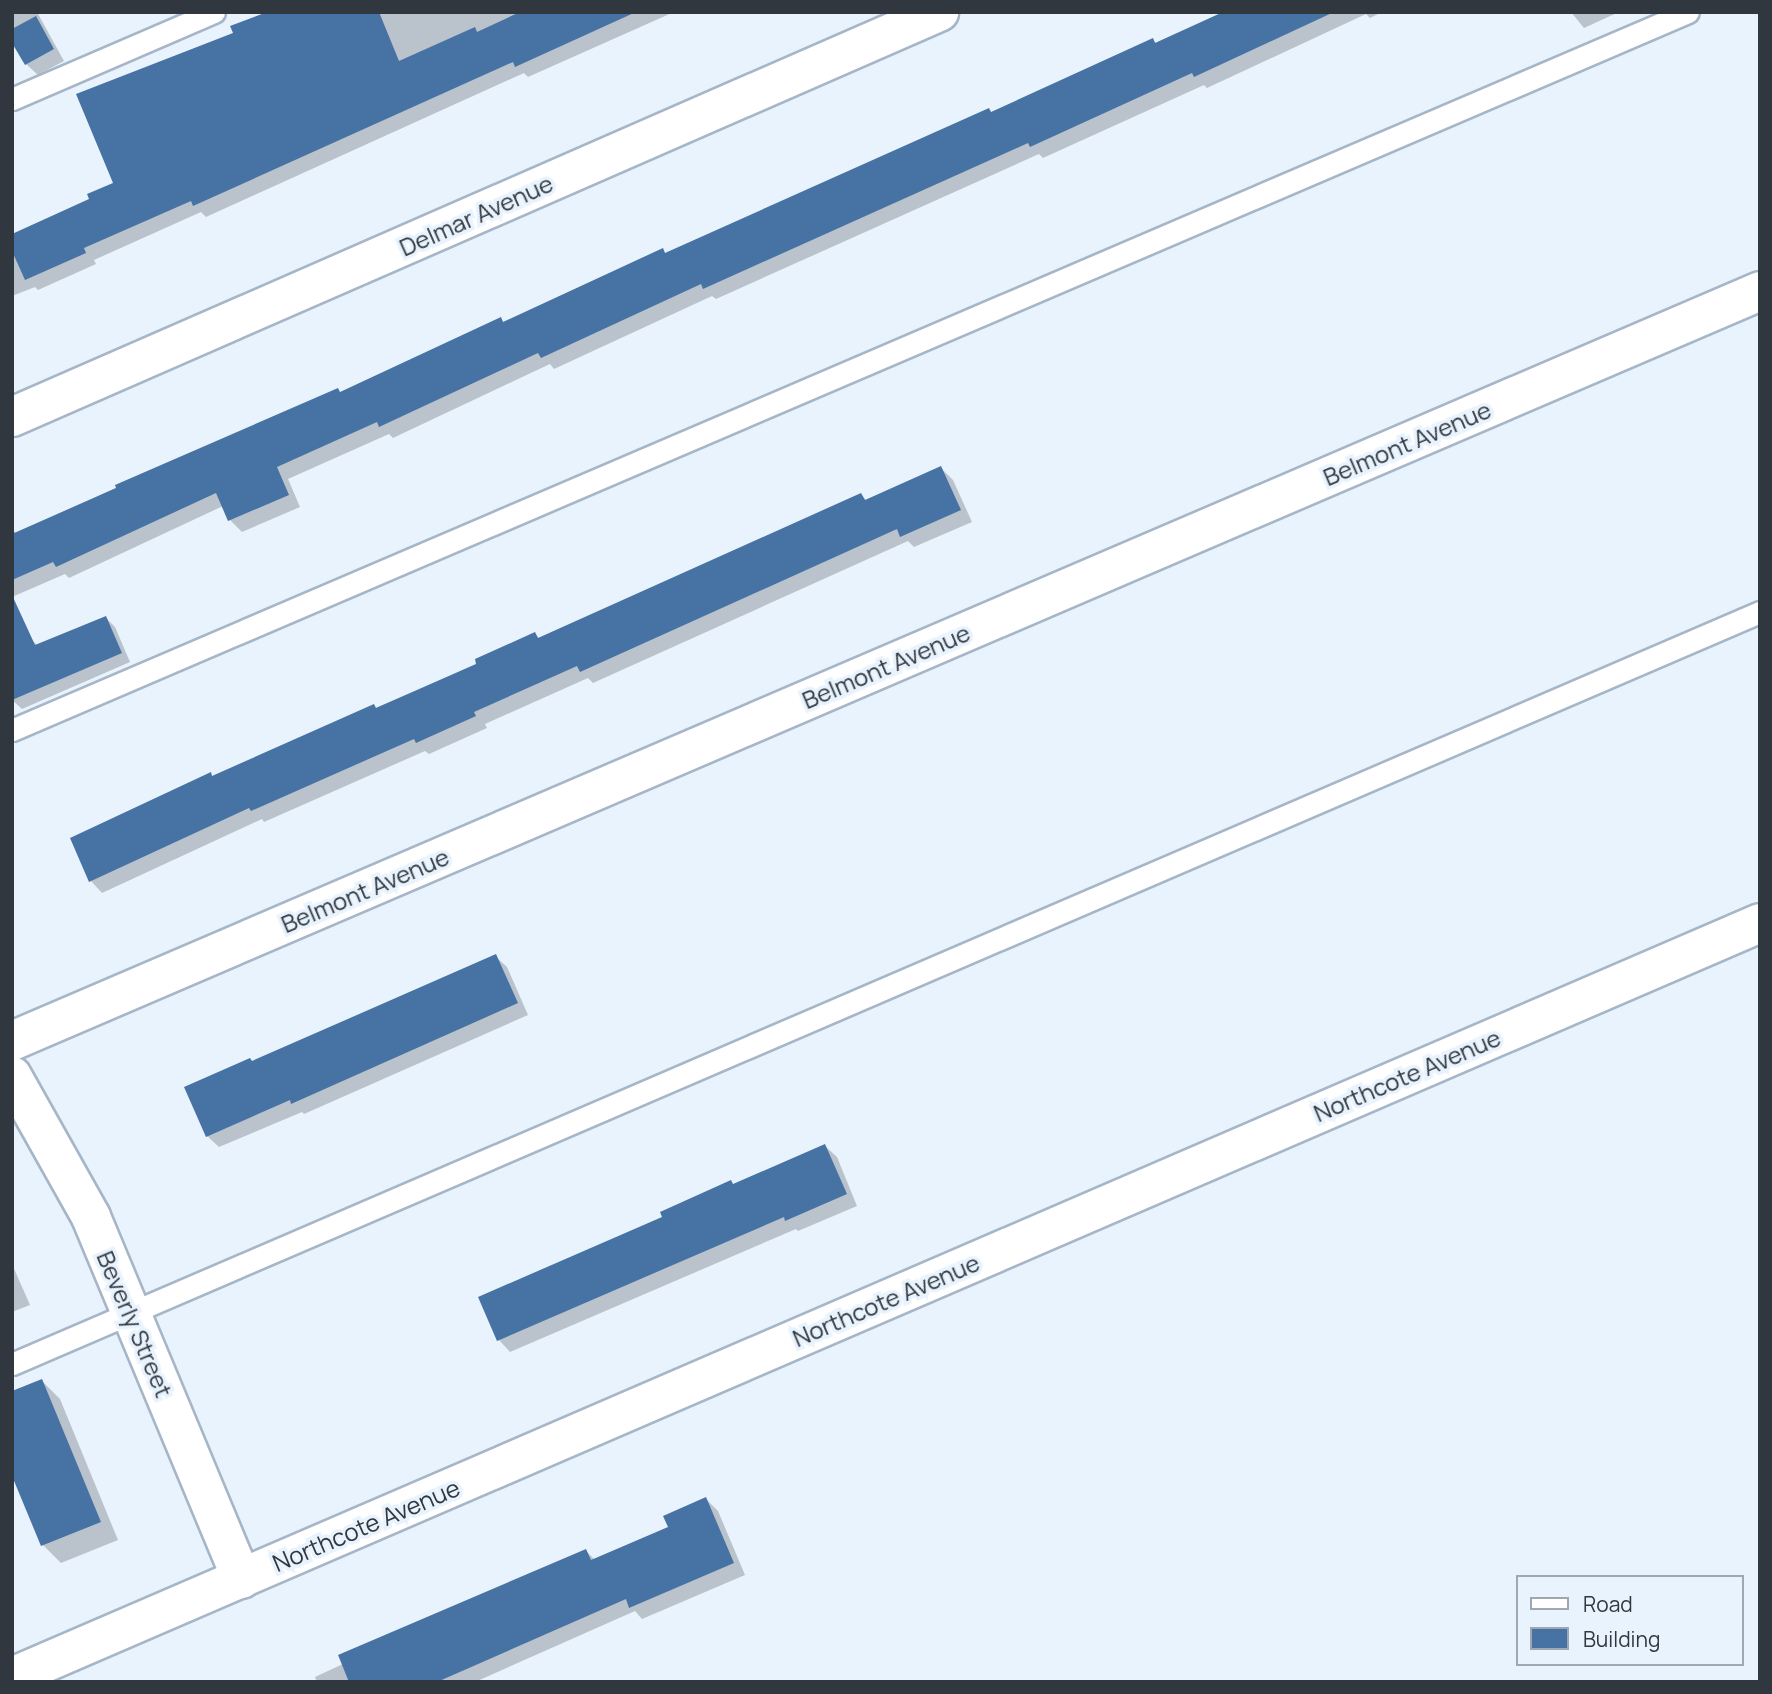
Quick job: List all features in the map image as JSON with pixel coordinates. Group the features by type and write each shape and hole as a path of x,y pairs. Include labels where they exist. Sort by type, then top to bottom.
{"street":[{"name":"Delmar Avenue","path":"12,417 939,12"},
{"name":"Belmont Avenue","path":"12,1041 1760,291"},
{"name":"Northcote Avenue","path":"12,1677 1760,923"},
{"name":"Beverly Street","path":"12,1076 91,1217 242,1578"}],"lane":[{"path":"12,99 214,12"},
{"path":"12,730 1688,12"},
{"path":"12,1364 1760,612"}],"building":[{"path":"267,12 379,12 399,61 475,27 477,32 520,12 636,12 515,67 513,62 193,206 191,201 84,248 86,253 25,280 12,251 12,234 89,199 87,194 113,183 76,94 233,33 230,26"},
{"path":"1223,12 1334,12 1194,77 1192,73 1030,147 1028,143 703,289 701,284 541,358 538,353 379,427 377,422 277,467 289,495 228,521 216,493 56,567 53,562 12,580 12,534 116,488 115,485 338,388 340,392 501,317 503,322 663,248 665,253 989,108 991,112 1153,38 1155,43"},
{"path":"36,16 54,49 25,65 12,43 12,29"},
{"path":"941,466 961,510 900,537 897,529 580,672 577,666 474,712 476,716 416,743 414,739 251,811 249,808 89,882 70,838 211,772 212,776 374,704 376,708 476,664 475,659 535,632 538,638 861,493 865,500"},
{"path":"12,595 35,645 106,616 122,653 12,700"},
{"path":"496,954 518,1003 291,1104 290,1100 206,1137 184,1087 250,1058 252,1061"},
{"path":"825,1144 847,1194 785,1221 784,1217 497,1341 478,1297 662,1217 660,1212 731,1180 733,1184"},
{"path":"42,1379 101,1522 41,1546 12,1476 12,1391"},
{"path":"706,1497 734,1563 629,1608 626,1599 437,1682 349,1682 338,1655 586,1549 591,1560 668,1527 663,1516"}]}
